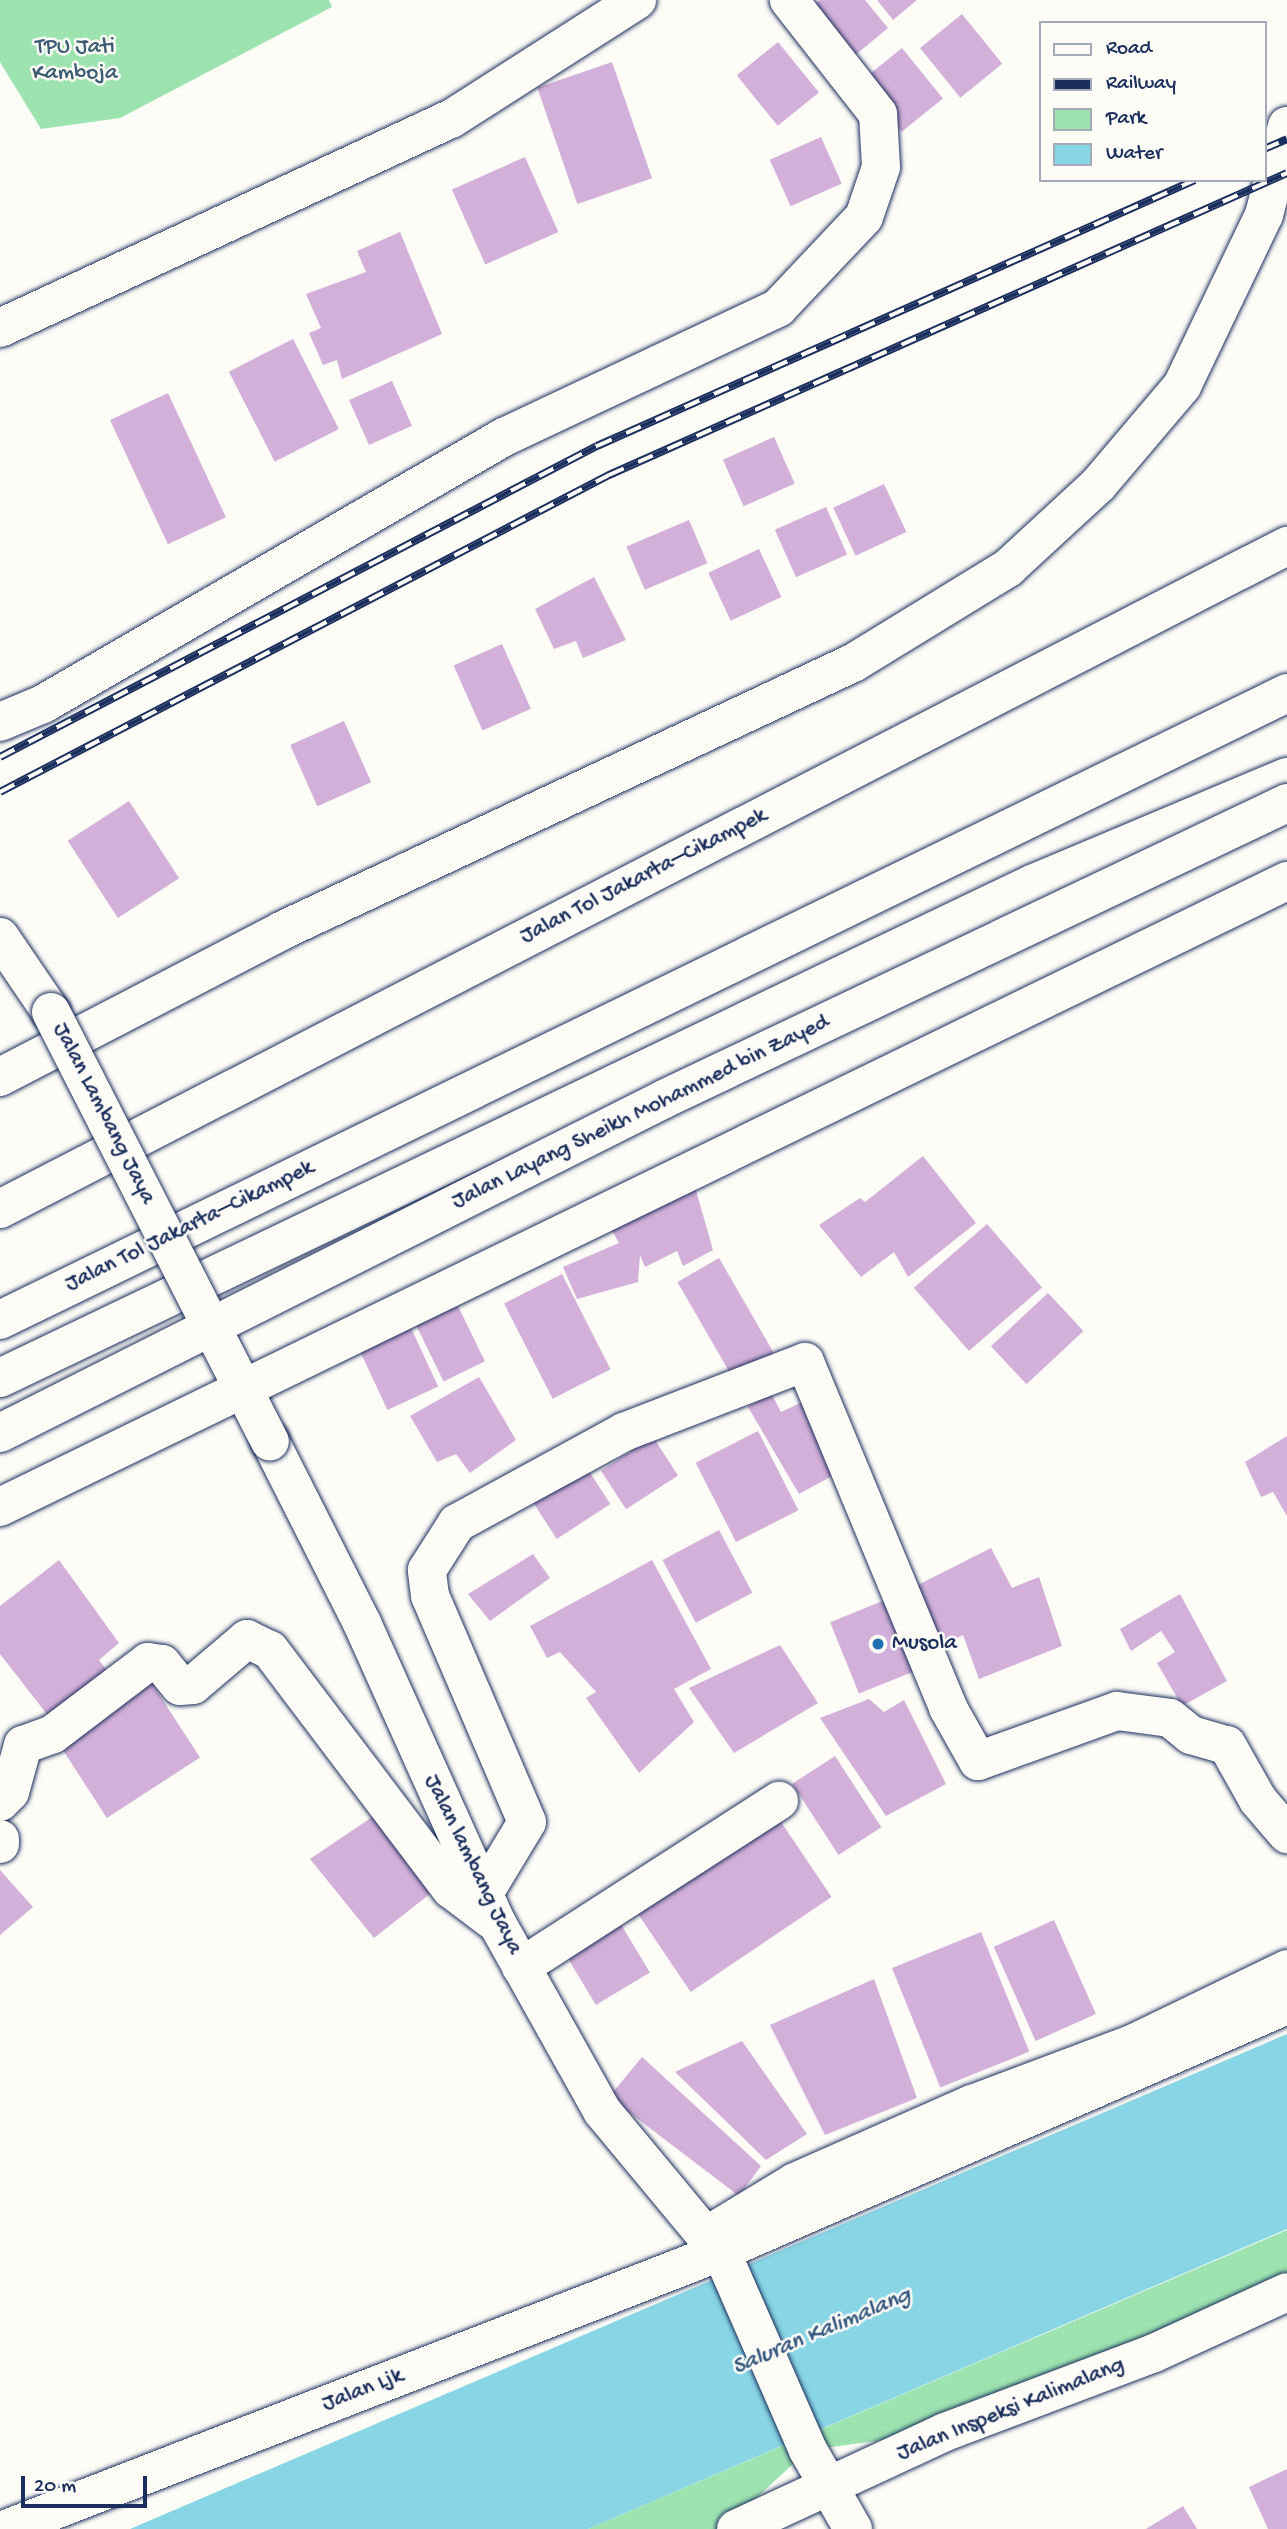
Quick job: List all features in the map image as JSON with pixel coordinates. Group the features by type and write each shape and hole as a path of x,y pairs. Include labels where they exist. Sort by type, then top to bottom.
{"main road":[{"path":"0,328 451,119 541,67 637,0"},
{"path":"0,722 43,704 504,437 778,309 864,217 881,167 878,114 789,0"},
{"path":"0,1077 283,930 853,663 1008,568 1098,485 1182,386 1264,215 1287,126"},
{"name":"Jalan Tol Jakarta–Cikampek","path":"0,1209 1287,546"},
{"name":"Jalan Tol Jakarta–Cikampek","path":"0,1320 1287,693"},
{"path":"0,1378 1032,884 1287,777"},
{"name":"Jalan Layang Sheikh Mohammed bin Zayed","path":"0,1433 664,1099 1287,803"},
{"path":"0,1507 697,1163 1287,881"},
{"name":"Jalan Lambang Jaya","path":"0,937 51,1012 270,1441"},
{"path":"0,1802 10,1792 23,1745 53,1734 148,1662 162,1664 180,1686 193,1685 247,1639 270,1650 450,1889 490,1909 527,1822 430,1596 427,1570 457,1523 624,1432 805,1362 948,1708 978,1761 1117,1711 1170,1718 1191,1735 1227,1745 1258,1800 1287,1834"},
{"name":"Jalan lambang Jaya","path":"270,1441 362,1623 490,1909 521,1967 602,2111 717,2249"},
{"path":"521,1967 779,1801"},
{"path":"717,2249 795,2182 972,2104 1134,2043 1287,1969"},
{"path":"717,2249 1287,2005"},
{"path":"717,2249 808,2449 853,2529"},
{"name":"Jalan Ljk","path":"6,2529 717,2249"},
{"name":"Jalan Inspeksi Kalimalang","path":"736,2529 828,2485 1287,2292"}],"green space":[{"name":"TPU Jati Kamboja","path":"0,0 329,0 332,7 120,118 41,129 0,62"},
{"path":"1287,2230 1287,2292 945,2432 808,2450 723,2529 588,2529"}],"water":[{"name":"Saluran Kalimalang","path":"1287,2034 1287,2229 588,2529 130,2529"}],"building":[{"path":"820,0 865,0 888,28 847,62 805,12"},
{"path":"877,0 917,0 893,20"},
{"path":"962,14 1002,64 960,98 920,48"},
{"path":"778,42 819,93 778,126 737,75"},
{"path":"902,48 943,99 902,132 861,81"},
{"path":"612,62 652,178 577,204 537,88"},
{"path":"821,137 842,184 791,206 770,160"},
{"path":"525,157 558,232 485,264 452,190"},
{"path":"400,232 442,334 342,379 337,360 323,365 309,333 321,328 306,294 366,272 357,251"},
{"path":"293,339 339,429 275,462 229,372"},
{"path":"392,381 412,426 369,445 349,400"},
{"path":"168,393 226,517 168,544 110,420"},
{"path":"774,437 795,484 744,506 723,460"},
{"path":"884,484 906,532 856,556 833,508"},
{"path":"826,507 847,555 796,577 775,530"},
{"path":"689,520 707,563 645,590 626,547"},
{"path":"759,549 781,597 731,621 708,573"},
{"path":"594,577 626,640 583,658 576,641 554,649 535,609"},
{"path":"502,644 531,709 482,730 454,666"},
{"path":"344,721 371,782 317,806 290,745"},
{"path":"129,801 179,878 118,918 68,841"},
{"path":"923,1156 976,1223 908,1277 894,1252 861,1277 819,1225 860,1198 865,1202"},
{"path":"695,1187 713,1250 683,1266 677,1251 645,1267 640,1255 638,1282 577,1299 563,1267 619,1243 609,1225"},
{"path":"987,1224 1042,1287 969,1351 914,1288"},
{"path":"719,1258 779,1362 737,1386 677,1282"},
{"path":"562,1274 611,1369 553,1399 504,1304"},
{"path":"1048,1293 1083,1331 1026,1384 991,1346"},
{"path":"456,1302 485,1361 444,1381 415,1322"},
{"path":"404,1313 438,1386 387,1410 353,1337"},
{"path":"479,1377 516,1440 470,1473 456,1454 437,1462 410,1416"},
{"path":"771,1393 781,1412 809,1399 845,1469 799,1494 748,1407"},
{"path":"758,1431 798,1510 736,1542 696,1463"},
{"path":"1287,1436 1287,1516 1273,1492 1261,1497 1245,1462"},
{"path":"653,1437 678,1476 626,1509 601,1471"},
{"path":"587,1468 610,1504 557,1539 533,1503"},
{"path":"719,1530 752,1593 696,1623 662,1560"},
{"path":"991,1548 1012,1588 1039,1577 1062,1646 979,1679 963,1635 937,1648 910,1589"},
{"path":"533,1554 550,1578 490,1621 468,1594"},
{"path":"59,1560 119,1643 99,1660 113,1678 53,1722 0,1654 0,1606"},
{"path":"652,1560 711,1669 674,1689 694,1722 639,1773 586,1698 596,1692 560,1652 547,1658 530,1626"},
{"path":"1180,1594 1227,1681 1182,1706 1157,1663 1175,1652 1161,1631 1131,1651 1120,1629"},
{"name":"Musola","path":"895,1596 924,1667 859,1694 830,1622"},
{"path":"780,1645 818,1703 734,1753 689,1688"},
{"path":"151,1682 200,1757 107,1818 58,1742"},
{"path":"869,1699 884,1712 904,1700 946,1784 886,1816 820,1718"},
{"path":"835,1756 881,1827 839,1855 792,1784"},
{"path":"378,1813 431,1893 374,1938 310,1859"},
{"path":"779,1819 832,1897 691,1992 638,1914"},
{"path":"0,1870 33,1907 0,1935"},
{"path":"1054,1920 1096,2014 1036,2041 994,1947"},
{"path":"619,1921 650,1972 596,2005 565,1953"},
{"path":"981,1932 1029,2052 940,2088 892,1968"},
{"path":"874,1979 917,2098 825,2135 770,2025"},
{"path":"742,2041 807,2134 766,2160 675,2072"},
{"path":"642,2057 761,2166 739,2196 609,2097"},
{"path":"1287,2469 1287,2529 1268,2529 1249,2487"},
{"path":"1183,2506 1197,2529 1146,2529"}],"railway":[{"path":"1266,148 1287,139"},
{"path":"0,792 609,475 1287,173"},
{"path":"0,757 597,446 1191,182"}],"place":[{"name":"Musola","path":"878,1644"}]}
